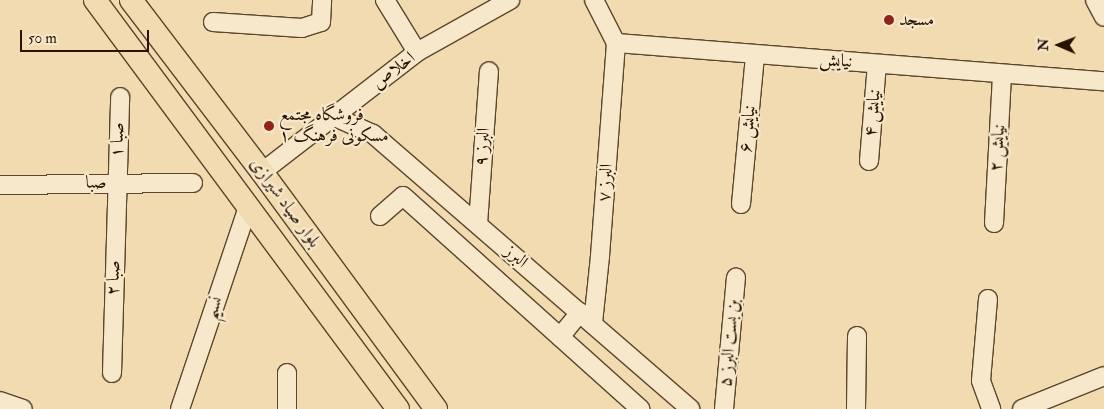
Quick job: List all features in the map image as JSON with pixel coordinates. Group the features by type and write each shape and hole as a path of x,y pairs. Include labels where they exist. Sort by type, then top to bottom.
{"main road":[{"name":"بلوار صیاد شیرازی","path":"131,0 262,172 436,409"},
{"name":"بلوار صیاد شیرازی","path":"96,4 398,409"}],"street":[{"path":"213,22 302,28 321,22 322,0"},
{"path":"385,0 417,52"},
{"name":"اخلاص","path":"262,172 336,117 417,52 510,0"},
{"path":"594,0 616,44"},
{"path":"1095,0 1104,17"},
{"name":"نیایش","path":"616,44 1104,81"},
{"name":"البرز ۷","path":"586,318 600,256 616,44"},
{"name":"نیایش ۶","path":"741,204 754,55"},
{"name":"نیایش ۴","path":"869,161 877,64"},
{"name":"البرز ۹","path":"478,224 489,71"},
{"name":"نیایش ۲","path":"994,223 1002,74"},
{"name":"صبا ۱","path":"117,183 120,97"},
{"name":"البرز","path":"336,117 373,134 690,409"},
{"name":"صبا ۲","path":"112,373 117,183"},
{"name":"صبا","path":"0,185 193,183"},
{"path":"380,216 403,196 640,409"},
{"name":"نسیم","path":"180,409 248,207"},
{"name":"بن بست البرز ۵","path":"724,409 736,278"},
{"path":"988,298 981,381 991,409"},
{"path":"560,337 586,318"},
{"path":"856,409 857,336"},
{"path":"287,409 288,373"},
{"path":"1029,408 1104,376"},
{"path":"0,401 23,409"}],"place":[{"name":"مسجد","path":"889,20"},
{"name":"فروشگاه مجتمع مسکونی فرهنگ ۱","path":"269,126"}]}
